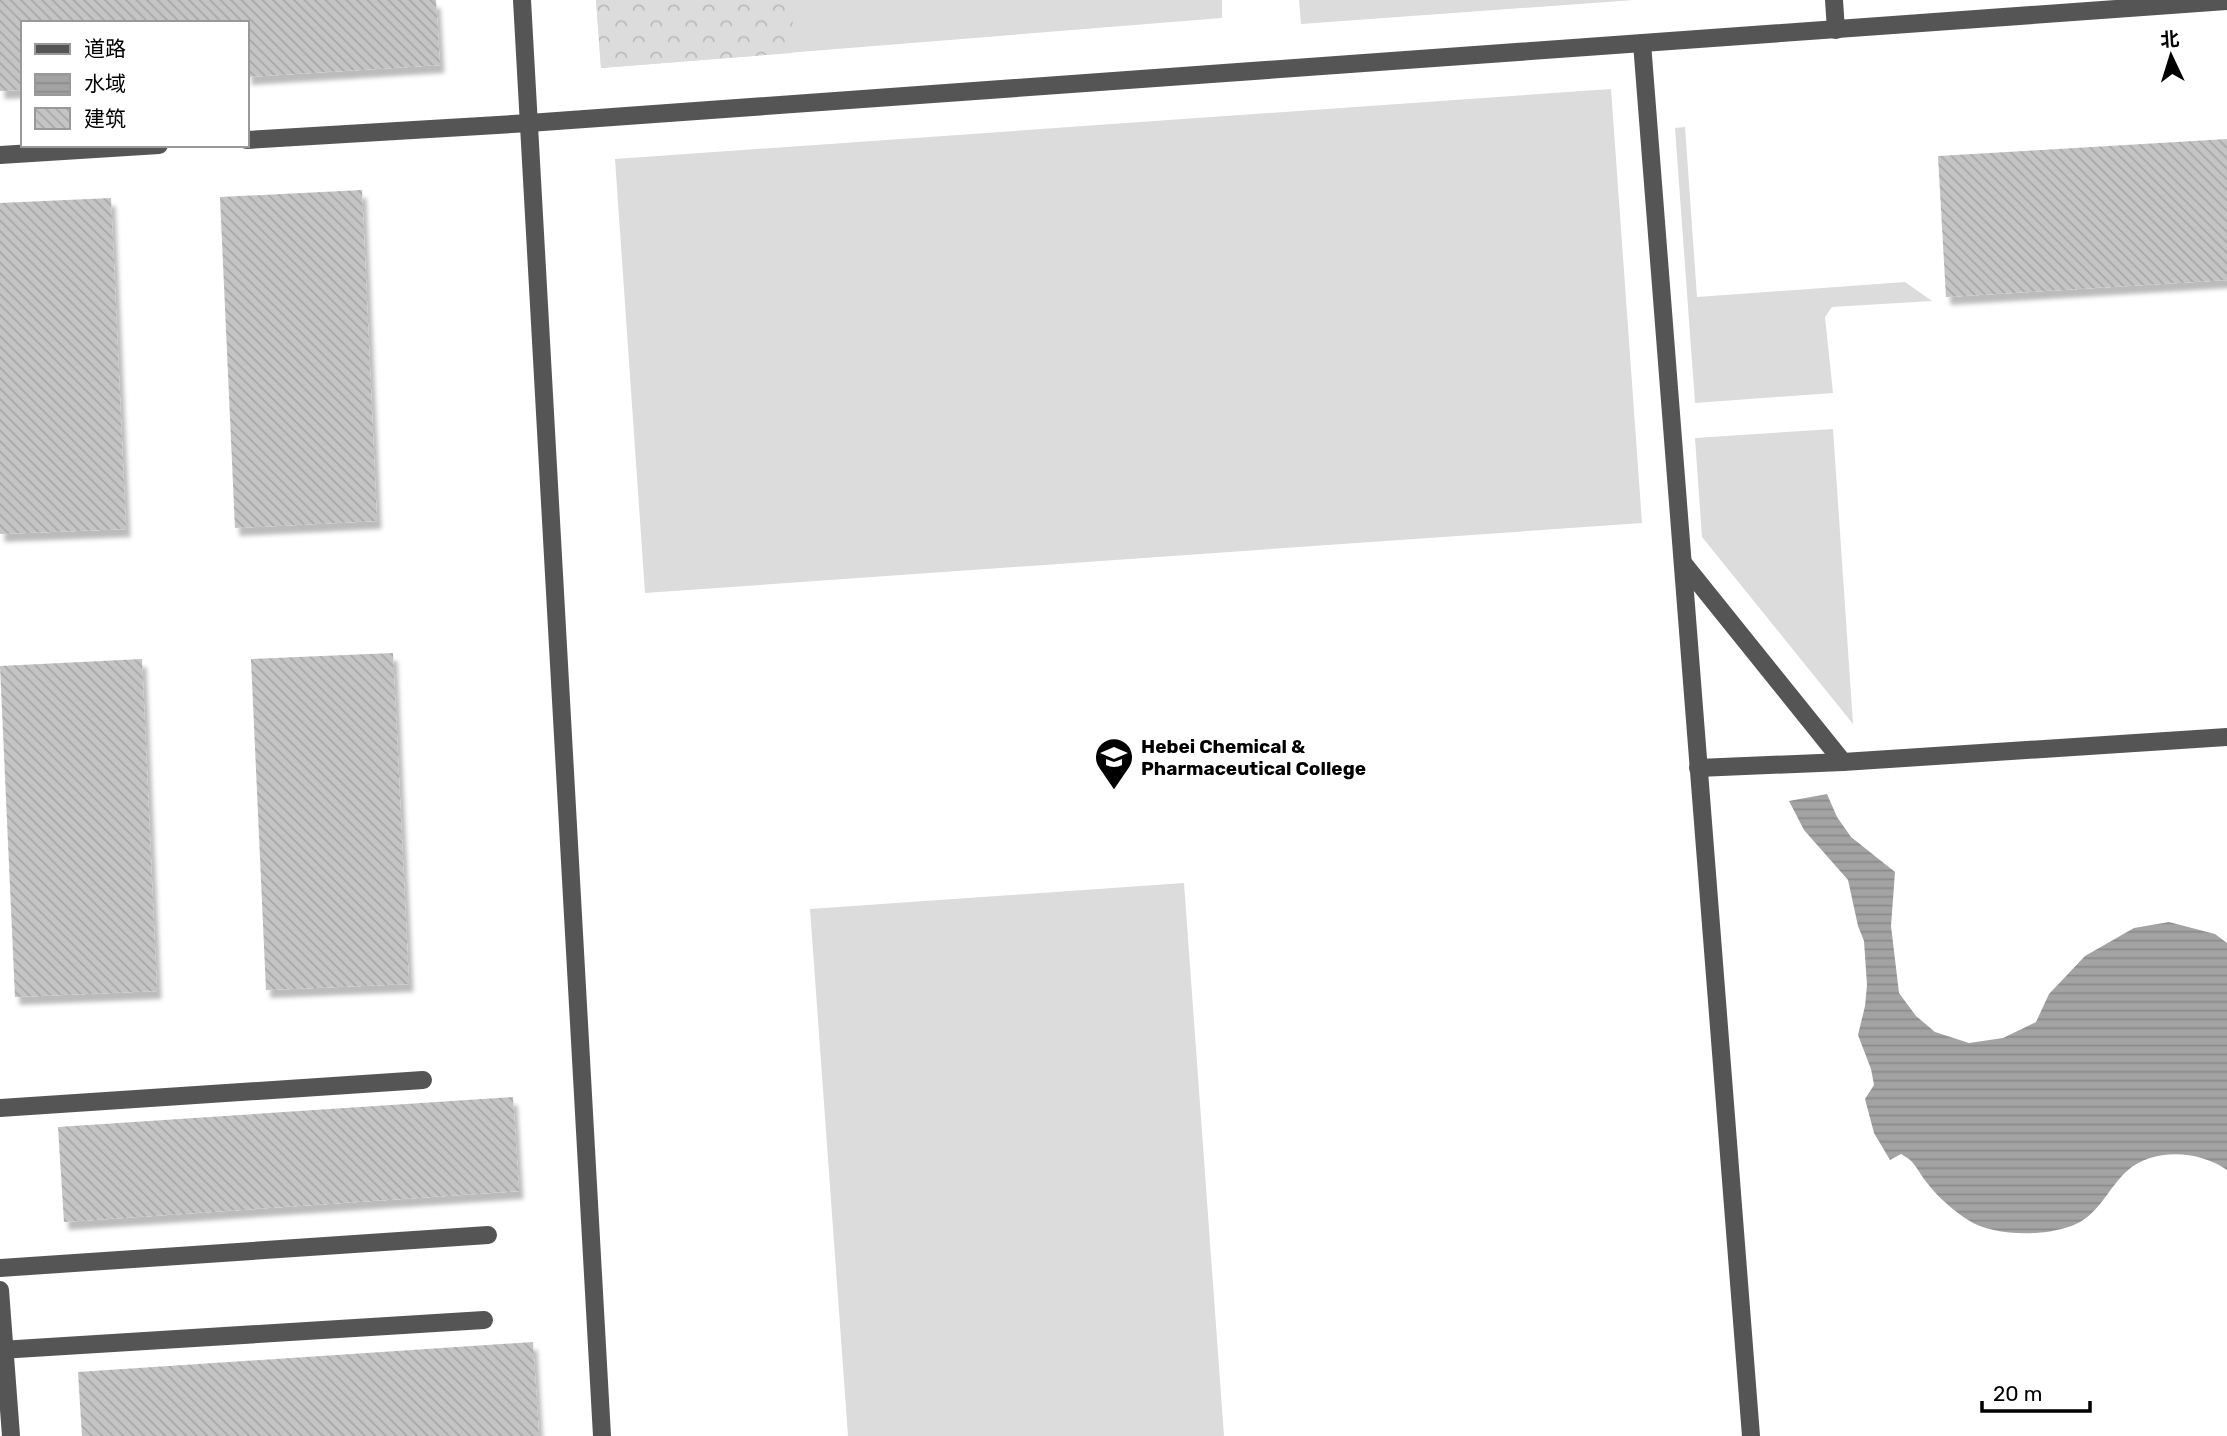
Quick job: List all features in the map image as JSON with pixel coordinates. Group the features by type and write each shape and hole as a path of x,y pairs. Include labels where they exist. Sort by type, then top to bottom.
{"lane":[{"path":"522,0 602,1436"},
{"path":"1834,0 1836,30"},
{"path":"248,140 529,123 2227,1"},
{"path":"1642,43 1751,1436"},
{"path":"0,155 127,147"},
{"path":"1682,563 1843,762"},
{"path":"1698,768 1843,762 2227,737"},
{"path":"0,1108 423,1080"},
{"path":"0,1268 488,1235"},
{"path":"0,1290 2,1350 11,1436"},
{"path":"2,1350 484,1320"}],"green space":[{"path":"596,0 1222,0 1222,18 601,68"},
{"path":"596,0 793,0 792,53 601,68"},
{"path":"1299,0 1635,0 1301,24"},
{"path":"1611,89 1642,523 645,593 615,159"},
{"path":"1685,127 1697,297 1905,282 1932,301 1832,307 1825,317 1833,393 1695,403 1675,128"},
{"path":"1833,429 1853,724 1702,537 1695,438"},
{"path":"1184,883 1224,1436 848,1436 810,909"}],"water":[{"path":"1827,794 1837,817 1851,837 1895,872 1891,926 1899,993 1916,1016 1935,1032 1969,1043 2003,1038 2036,1022 2049,994 2085,956 2134,928 2169,922 2215,934 2227,943 2227,1170 2191,1156 2177,1154 2150,1158 2127,1171 2084,1220 2051,1231 2021,1233 1992,1230 1968,1220 1937,1194 1909,1159 1901,1154 1890,1160 1874,1133 1865,1099 1874,1085 1858,1035 1867,985 1864,941 1848,880 1804,830 1789,801"}],"building":[{"path":"0,0 436,0 440,65 248,77 248,21 21,21 21,90 0,91"},
{"path":"2227,139 2227,280 1946,297 1938,156"},
{"path":"362,190 377,521 235,528 220,197"},
{"path":"111,198 126,529 0,534 0,203"},
{"path":"393,653 409,984 266,990 251,659"},
{"path":"142,659 157,991 15,997 0,666"},
{"path":"513,1097 519,1191 64,1222 58,1127"},
{"path":"533,1342 539,1436 82,1436 78,1372"}],"place":[{"name":"Hebei Chemical & Pharmaceutical College","path":"1114,791"}]}
